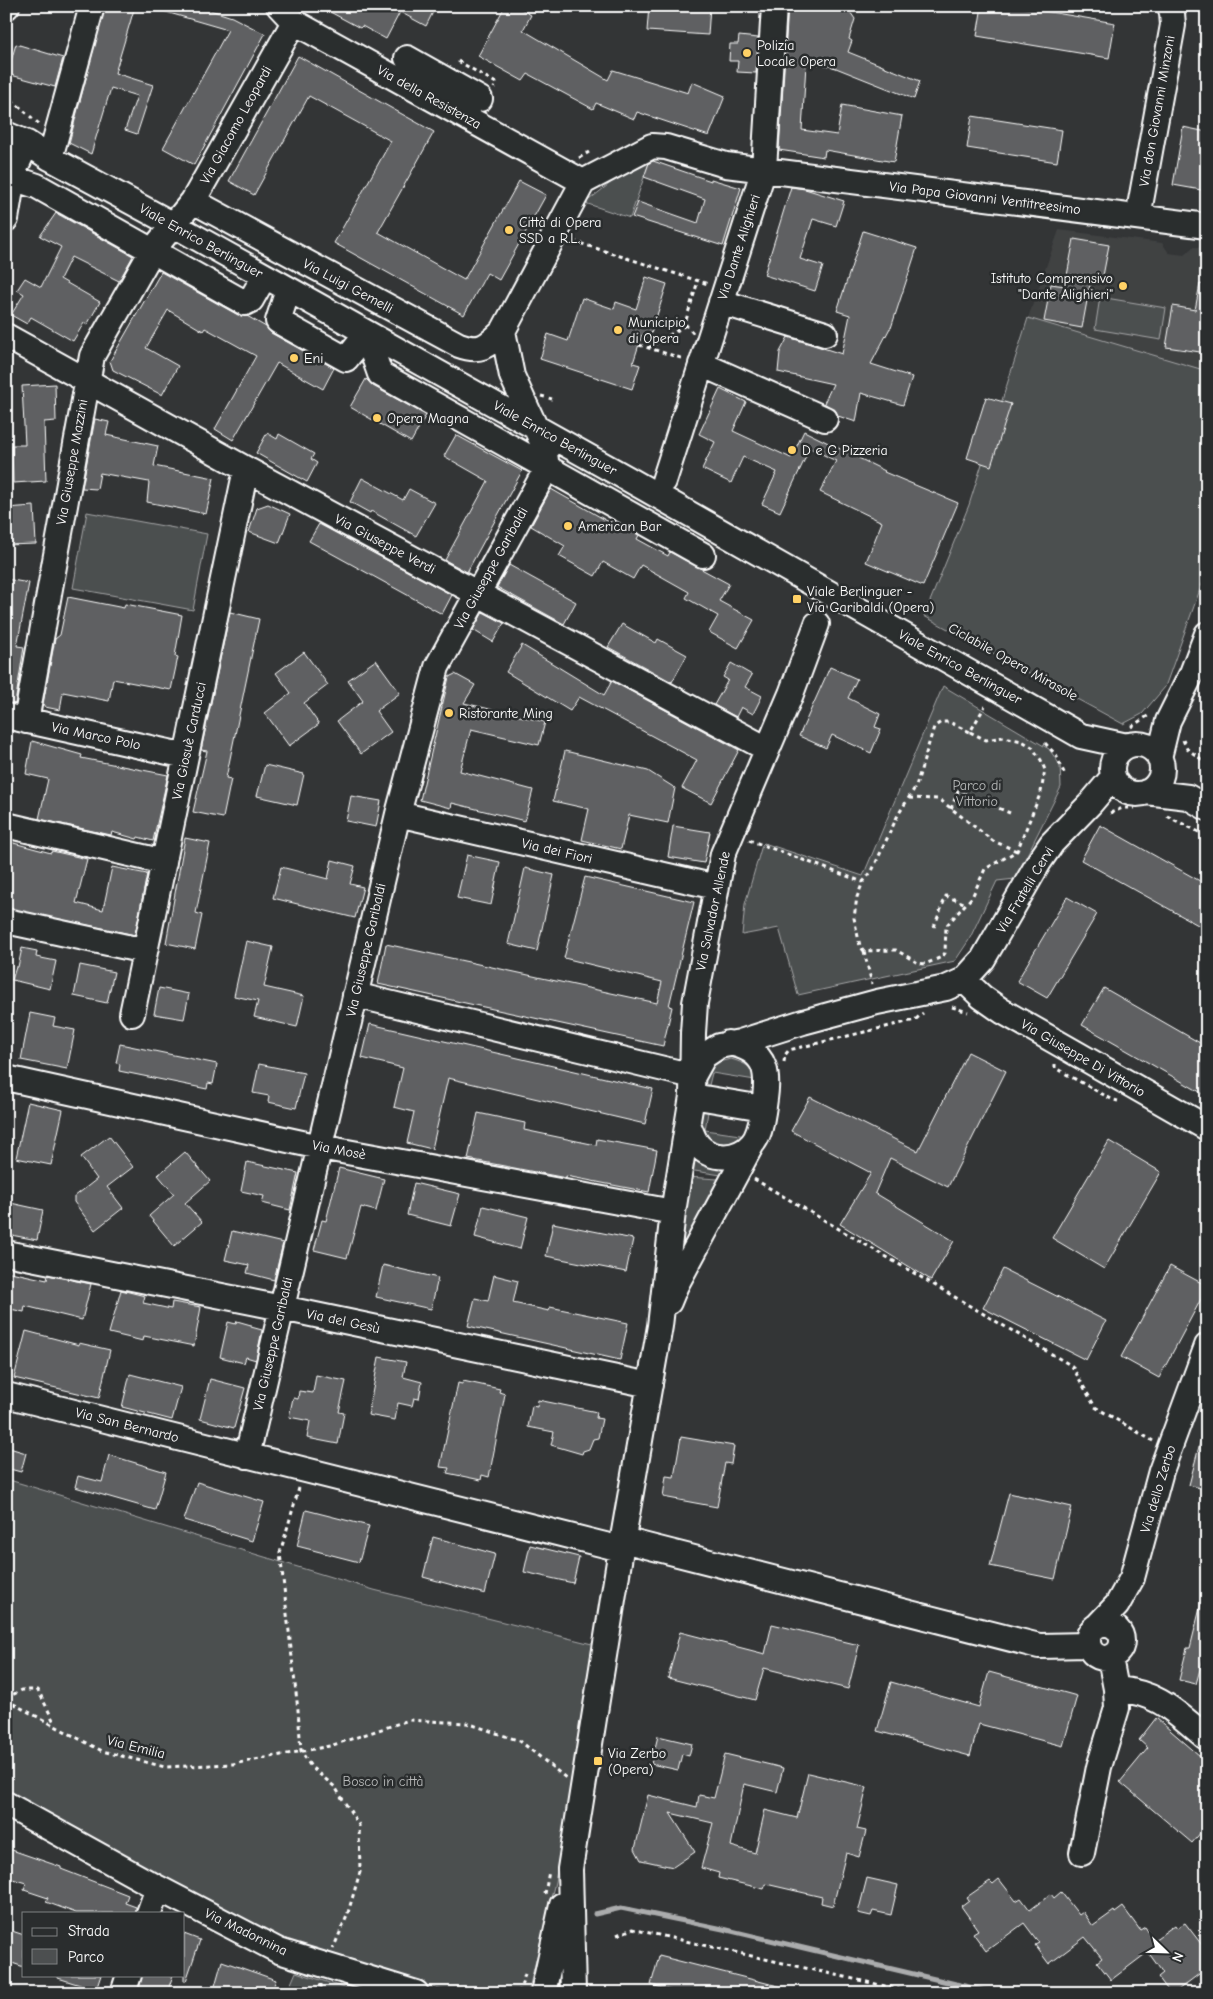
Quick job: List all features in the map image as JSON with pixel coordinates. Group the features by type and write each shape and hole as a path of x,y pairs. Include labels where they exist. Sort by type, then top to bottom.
{"street":[{"path":"50,158 92,6"},
{"name":"Via Dante Alighieri","path":"664,481 764,169 774,6"},
{"name":"Via don Giovanni Minzoni","path":"1138,217 1173,25 1170,6"},
{"name":"Via della Resistenza","path":"287,14 429,97 583,182"},
{"name":"Via Giacomo Leopardi","path":"174,225 193,202 287,14"},
{"path":"407,58 450,69 486,94"},
{"path":"429,97 450,69"},
{"name":"Viale Enrico Berlinguer","path":"6,119 50,158 174,225 588,457 1081,736 1116,779"},
{"path":"6,219 14,171 25,135"},
{"name":"Via Papa Giovanni Ventitreesimo","path":"583,182 639,151 658,145 726,165 1207,226"},
{"path":"13,178 37,186 245,303 250,300 264,276"},
{"path":"547,468 544,446 512,376 502,331 583,182"},
{"name":"Via Luigi Gemelli","path":"193,202 459,345 468,348 482,348 502,331"},
{"name":"Via Giuseppe Mazzini","path":"16,719 92,356 152,251 174,225"},
{"path":"288,290 278,321 324,347 346,359 366,334"},
{"path":"723,296 825,334"},
{"path":"366,334 380,374 702,555"},
{"name":"Via Giuseppe Verdi","path":"6,336 246,469 767,749"},
{"path":"701,364 825,419"},
{"path":"547,468 588,457"},
{"name":"Via Giuseppe Garibaldi","path":"247,1456 398,814 437,667 547,468"},
{"name":"Via Giosuè Carducci","path":"132,1014 246,469"},
{"name":"Via Salvador Allende","path":"660,1326 673,1212 688,1124 692,1086 695,1003 723,854 791,694 817,624"},
{"path":"1144,801 1160,778 1160,762 1168,721 1192,673 1207,634"},
{"name":"Via Marco Polo","path":"16,719 186,756"},
{"path":"1144,801 1139,794 1116,779 1116,756 1130,740 1168,721"},
{"name":"Viale Enrico Berlinguer","path":"1081,736 1130,740 1149,747 1160,762"},
{"path":"1160,762 1197,802"},
{"name":"Via Fratelli Cervi","path":"964,980 983,959 1052,843 1097,811 1116,779"},
{"path":"1144,801 1197,802"},
{"name":"Via dei Fiori","path":"398,814 716,888"},
{"path":"6,825 164,862"},
{"path":"6,920 145,951"},
{"path":"692,1086 701,1060 711,1050 722,1045 734,1044 803,1022 877,1002 946,988 964,980"},
{"name":"Via Giuseppe Di Vittorio","path":"964,980 982,997 1002,1011 1207,1128"},
{"path":"355,995 692,1086 763,1108"},
{"path":"695,1003 698,1020 708,1034 718,1040 744,1046 758,1056 765,1068 767,1082"},
{"path":"543,1993 570,1869 622,1545 660,1326 676,1285 758,1135 773,1057 780,1043 803,1022"},
{"name":"Via Mosè","path":"6,1078 320,1147 673,1212"},
{"path":"688,1124 697,1144 716,1156 727,1157 738,1154 752,1144"},
{"name":"Via del Gesù","path":"6,1253 282,1308 650,1385"},
{"name":"Via dello Zerbo","path":"1093,1635 1117,1605 1132,1578 1168,1450 1207,1346"},
{"name":"Via San Bernardo","path":"6,1395 247,1456 1038,1646 1093,1635"},
{"path":"1104,1624 1114,1626 1121,1635 1122,1641 1119,1651 1110,1658 1099,1657 1094,1654 1093,1635 1104,1624"},
{"path":"1082,1853 1099,1766 1117,1708 1116,1690 1110,1658"},
{"path":"1116,1690 1137,1691 1154,1697 1207,1738"},
{"name":"Via Madonnina","path":"6,1804 158,1888 279,1951 416,1993"},
{"path":"570,1869 573,1993"},
{"path":"149,1912 158,1888"},
{"path":"123,1993 129,1976"}],"path":[{"path":"450,69 496,83 486,94"},
{"path":"6,95 38,121 25,135"},
{"path":"575,158 581,158 589,152"},
{"path":"555,234 565,239 698,281 723,296"},
{"path":"698,281 686,325 695,335 709,339"},
{"path":"648,348 686,325"},
{"path":"639,345 701,364"},
{"path":"970,732 985,706"},
{"path":"1130,740 1151,714 1182,729 1187,749 1207,763"},
{"path":"864,951 896,950 918,964 925,964 942,957 945,953 946,926 972,897 985,870 1017,851 1041,792 1045,770 1032,747 1022,741 1003,737 986,740 949,722 941,722 934,727 916,786 898,815 872,871 863,882 857,897 854,918 860,946 864,951 877,1002"},
{"path":"1045,743 1056,754 1064,775"},
{"path":"951,808 958,791 1010,813"},
{"path":"909,798 939,799 992,841 1017,851"},
{"path":"1097,811 1130,807 1144,801"},
{"path":"1164,815 1170,816 1207,836"},
{"path":"745,838 863,882"},
{"path":"934,927 946,896 966,904"},
{"path":"783,1064 785,1055 789,1050 915,1020 926,1010"},
{"path":"739,1170 1072,1366 1094,1407 1168,1450"},
{"path":"305,1470 280,1552 301,1751 311,1767 335,1786 359,1825 360,1872 346,1916 326,1965 320,1986 321,1993"},
{"path":"6,1699 22,1690 38,1690 56,1726"},
{"name":"Via Emilia","path":"6,1699 102,1751 165,1767 233,1764 330,1746 409,1720 467,1723 520,1741 566,1778"},
{"path":"617,1935 632,1929 916,1993"}],"shaded area":[{"name":"Istituto Comprensivo \"Dante Alighieri\"","path":"1059,230 1162,243 1169,253 1184,255 1193,247 1207,248 1207,371 1028,318"}],"green space":[{"path":"650,160 630,218 585,203 613,181"},
{"path":"1100,297 1166,308 1161,340 1095,329"},
{"path":"1028,318 1207,371 1207,570 1165,687 1142,714 1123,724 924,616 969,505"},
{"path":"87,512 207,534 193,610 73,588"},
{"name":"Parco di Vittorio","path":"943,686 1049,749 1060,765 1061,787 1015,879 997,881 969,940 955,961 798,995 779,928 742,935 745,904 762,845 764,843 863,876"},
{"path":"731,1059 749,1067 761,1081 752,1098 755,1080 712,1073 708,1089 703,1088 705,1074 714,1063"},
{"path":"702,1110 708,1112 705,1130 747,1136 750,1117 758,1118 745,1143 717,1148 700,1136 698,1112"},
{"path":"690,1150 728,1164 728,1176 688,1170"},
{"path":"687,1177 718,1179 725,1182 676,1267"},
{"name":"Bosco in città","path":"6,1479 374,1590 596,1645 555,1882 528,1993 453,1993 284,1944 6,1792"},
{"path":"296,1972 360,1993 287,1993"}],"building":[{"path":"105,6 135,6 115,73 153,85 137,134 125,130 137,96 111,88 91,154 69,143"},
{"path":"160,6 198,6 232,17 265,34 194,165 163,148 228,30 159,10"},
{"path":"319,6 436,6 426,26 400,12 386,39 362,26 360,28"},
{"path":"505,6 516,6 531,15 523,30 608,80 613,70 688,93 692,82 725,96 709,136 637,112 634,119 596,103 593,109 528,74 523,81 478,56"},
{"path":"649,6 710,6 708,35 647,31"},
{"path":"788,6 846,6 855,19 849,39 852,41 848,52 920,81 914,99 836,68 822,64 806,64 802,130 837,135 842,105 902,116 894,162 825,150 824,157 779,150"},
{"path":"982,6 1014,6 1115,23 1109,58 977,36"},
{"path":"739,36 758,38 756,73 737,72 738,61 729,61 730,44 738,44"},
{"path":"16,44 63,58 55,87 7,74"},
{"path":"298,56 434,132 378,232 464,280 519,181 546,195 499,280 487,273 464,315 334,243 391,141 309,96 254,195 229,181"},
{"path":"972,116 1062,130 1057,162 967,148"},
{"path":"1183,127 1207,132 1207,191 1173,185"},
{"path":"653,161 711,181 711,179 741,188 723,246 632,217 638,202 698,223 705,199 644,177 649,163"},
{"path":"791,187 805,189 844,201 836,226 813,219 800,259 823,266 815,291 764,275"},
{"path":"56,213 133,256 119,281 71,257 60,279 100,302 87,325 84,323 73,341 31,317 27,324 11,315 24,294 17,290 25,278 41,287 61,247 40,236"},
{"path":"863,231 917,248 891,328 871,364 912,377 903,405 861,393 856,422 838,416 836,411 824,403 833,384 778,372 780,352 788,337 842,354 850,315 837,311"},
{"path":"1074,239 1109,245 1102,281 1091,279 1082,328 1044,321 1051,284 1065,286"},
{"path":"161,272 238,315 247,316 266,327 271,333 334,368 323,389 277,363 233,440 215,429 256,356 205,328 203,331 168,310 146,348 178,366 162,395 113,370 110,361"},
{"name":"Municipio di Opera","path":"646,277 667,284 650,337 642,335 633,363 640,365 632,389 540,359 548,334 568,341 582,298 614,309 616,302 636,309"},
{"path":"1200,284 1207,285 1207,353 1166,347 1173,306 1195,310"},
{"path":"366,379 373,386 426,415 411,442 350,407"},
{"path":"55,384 56,421 44,422 46,481 13,483 12,445 25,445 22,386"},
{"path":"720,389 746,402 733,431 791,458 804,431 884,472 958,503 923,586 866,562 882,522 820,492 836,461 810,448 780,512 762,504 777,472 743,457 731,483 702,469 715,442 699,434"},
{"path":"986,397 1011,404 991,466 967,458"},
{"path":"95,419 109,422 106,435 158,446 154,466 214,478 206,514 147,502 149,482 100,473 97,489 82,488"},
{"path":"267,433 277,439 279,434 314,454 311,459 317,463 307,482 256,453"},
{"path":"456,435 522,471 467,572 445,560 488,481 444,456"},
{"path":"362,478 403,500 409,489 435,503 416,536 371,511 370,513 350,502"},
{"path":"551,489 609,522 639,535 637,539 668,556 670,552 729,584 719,601 754,620 738,648 709,632 718,616 686,598 689,592 641,565 633,579 603,562 595,576 559,556 565,546 531,526"},
{"path":"268,504 290,514 279,543 249,532 257,508"},
{"path":"34,506 36,544 6,545 6,508"},
{"path":"319,524 452,595 442,614 309,541"},
{"path":"509,565 576,602 564,624 497,587"},
{"path":"6,579 29,583 17,646 24,647 15,704 6,703"},
{"path":"68,597 124,608 125,604 182,615 175,656 178,657 171,690 113,679 109,701 63,692 60,710 45,707 43,704 55,639 60,635"},
{"path":"230,612 259,619 226,778 231,779 223,818 193,812 207,751 201,750"},
{"path":"483,612 504,623 493,642 473,630"},
{"path":"622,624 656,643 658,639 687,655 672,682 608,647"},
{"path":"522,645 604,695 612,681 739,750 711,803 682,788 697,760 579,697 570,711 506,672"},
{"path":"304,652 328,685 304,703 319,724 289,746 265,713 291,693 276,673"},
{"path":"376,660 400,693 376,711 391,732 361,754 337,721 363,701 348,680"},
{"path":"731,663 752,675 745,687 762,696 753,714 741,707 736,717 714,705 728,680 723,677"},
{"path":"830,667 857,679 848,698 880,714 875,727 881,729 871,753 832,735 826,748 799,736"},
{"path":"455,674 475,685 464,703 545,722 539,745 471,729 460,771 533,790 525,821 452,803 451,808 420,800 449,677"},
{"path":"32,741 82,755 81,758 168,775 153,841 112,832 111,835 39,819 48,779 26,774"},
{"path":"565,751 648,771 675,788 668,823 629,815 621,849 582,840 589,809 553,801"},
{"path":"265,765 304,774 297,805 257,796"},
{"path":"351,796 381,801 376,827 346,821"},
{"path":"1100,825 1207,885 1207,930 1081,860"},
{"path":"673,826 710,832 704,863 668,857"},
{"path":"185,838 210,843 196,913 202,915 195,949 166,943"},
{"path":"6,841 51,853 52,851 87,859 76,903 103,910 112,867 147,874 135,935 6,908"},
{"path":"467,855 500,862 491,905 457,898"},
{"path":"332,860 355,866 350,884 363,887 355,918 273,898 281,867 328,879"},
{"path":"525,868 554,875 537,951 508,944"},
{"path":"585,877 694,902 669,1006 672,1007 663,1046 378,984 386,944 657,1003 662,982 564,958"},
{"path":"1067,897 1097,914 1047,998 1017,981"},
{"path":"246,941 273,947 264,987 304,996 297,1027 254,1017 258,1001 234,996"},
{"path":"22,948 37,951 36,957 56,961 50,989 12,980 16,967 18,967"},
{"path":"80,965 114,972 107,1003 74,996"},
{"path":"159,988 189,994 184,1019 154,1014"},
{"path":"1104,988 1207,1047 1207,1096 1082,1025"},
{"path":"30,1013 55,1018 53,1026 75,1030 67,1069 21,1060"},
{"path":"370,1024 653,1089 645,1124 448,1078 432,1149 407,1143 414,1112 394,1107 403,1068 362,1058"},
{"path":"120,1044 217,1064 213,1084 208,1083 207,1089 119,1071 120,1064 116,1063"},
{"path":"968,1052 1006,1071 948,1187 890,1158 875,1193 954,1241 931,1280 840,1224 871,1173 791,1131 810,1097 918,1151"},
{"path":"259,1064 304,1073 296,1108 268,1102 269,1096 253,1093"},
{"path":"28,1102 63,1110 51,1165 16,1158"},
{"path":"478,1113 525,1123 524,1130 596,1145 597,1139 657,1150 649,1192 468,1159"},
{"path":"109,1136 133,1167 107,1187 123,1208 95,1230 74,1202 74,1197 97,1179 81,1157"},
{"path":"1109,1141 1161,1172 1104,1269 1052,1238"},
{"path":"185,1152 210,1181 185,1203 202,1222 174,1246 149,1216 174,1194 158,1175"},
{"path":"247,1162 298,1173 290,1210 262,1203 264,1196 241,1191"},
{"path":"339,1168 384,1179 376,1211 361,1207 347,1258 314,1250 322,1220 326,1221"},
{"path":"414,1183 460,1194 451,1226 407,1215"},
{"path":"6,1202 43,1210 37,1240 6,1234"},
{"path":"483,1206 528,1217 520,1249 475,1237"},
{"path":"553,1223 633,1239 626,1272 546,1256"},
{"path":"232,1231 283,1243 274,1280 247,1273 249,1265 225,1260"},
{"path":"383,1265 438,1278 431,1309 376,1297"},
{"path":"1170,1266 1207,1286 1207,1288 1159,1378 1121,1357"},
{"path":"1003,1269 1106,1321 1086,1360 983,1308"},
{"path":"6,1271 47,1280 48,1275 91,1284 82,1320 25,1306 24,1312 6,1308"},
{"path":"494,1275 518,1281 513,1303 549,1311 550,1307 628,1323 620,1360 468,1326 475,1298 488,1301"},
{"path":"121,1290 145,1296 143,1303 171,1309 172,1302 201,1307 194,1346 144,1336 143,1341 109,1333"},
{"path":"237,1321 262,1330 256,1360 246,1357 244,1363 220,1357 228,1322 236,1324"},
{"path":"26,1331 79,1345 79,1343 110,1350 99,1398 14,1378"},
{"path":"379,1357 406,1362 403,1377 422,1382 419,1399 414,1398 412,1406 398,1403 395,1420 368,1415"},
{"path":"130,1374 181,1387 172,1420 122,1407"},
{"path":"316,1375 346,1381 339,1412 344,1413 338,1444 307,1438 310,1421 289,1417 293,1398 298,1399 299,1391 313,1393"},
{"path":"210,1379 245,1388 234,1428 200,1419"},
{"path":"463,1381 500,1389 499,1392 505,1394 489,1477 482,1475 481,1480 447,1473 449,1468 440,1467 458,1383 462,1384"},
{"path":"538,1400 597,1412 596,1418 602,1419 598,1438 593,1439 589,1449 583,1451 582,1454 551,1445 554,1432 528,1427 532,1406 537,1407"},
{"path":"1202,1435 1207,1435 1207,1490 1189,1485"},
{"path":"681,1437 734,1446 731,1464 725,1463 717,1507 663,1497 666,1476 674,1477"},
{"path":"6,1447 26,1453 21,1472 6,1468"},
{"path":"109,1455 166,1472 155,1510 75,1487 78,1476 102,1482"},
{"path":"197,1482 264,1502 252,1541 184,1520"},
{"path":"1009,1493 1072,1507 1055,1579 990,1566"},
{"path":"306,1510 369,1526 359,1562 297,1546"},
{"path":"433,1537 495,1554 485,1594 423,1577"},
{"path":"530,1545 579,1557 573,1583 524,1572"},
{"path":"1202,1600 1207,1601 1207,1656 1204,1655 1196,1684 1179,1680 1187,1648 1190,1648"},
{"path":"772,1624 859,1645 848,1689 764,1668 755,1700 668,1678 680,1632 765,1654"},
{"path":"989,1672 1077,1696 1063,1746 979,1724 970,1756 877,1731 891,1682 979,1707"},
{"path":"1156,1718 1207,1762 1207,1825 1192,1843 1120,1782 1148,1748 1139,1740"},
{"path":"658,1736 692,1744 689,1756 682,1754 678,1770 651,1764"},
{"path":"725,1754 783,1768 777,1792 744,1784 731,1846 755,1853 765,1810 797,1818 808,1773 867,1787 857,1829 866,1831 859,1857 846,1853 833,1906 821,1903 822,1897 766,1884 764,1889 718,1878 719,1873 701,1868 713,1823 670,1813 695,1852 673,1867 641,1860 635,1849 648,1795 697,1807 699,1795 714,1798"},
{"path":"6,1848 61,1867 61,1869 128,1895 125,1903 136,1907 136,1912 73,1912 46,1902 48,1898 24,1890 26,1883 6,1877"},
{"path":"867,1878 898,1885 891,1915 873,1911 871,1916 858,1913"},
{"path":"999,1879 1016,1901 1021,1898 1030,1910 1051,1894 1054,1898 1061,1892 1079,1915 1083,1912 1093,1926 1123,1907 1140,1930 1145,1927 1154,1940 1175,1925 1177,1928 1185,1923 1202,1945 1207,1942 1207,1968 1174,1993 1170,1993 1158,1977 1163,1973 1148,1952 1111,1980 1097,1962 1102,1958 1085,1937 1049,1964 1035,1945 1039,1943 1024,1923 986,1951 973,1933 978,1930 961,1906 969,1900 967,1897 990,1881 993,1884"},
{"path":"6,1929 22,1934 22,1966 6,1961"},
{"path":"185,1934 200,1940 186,1981 184,1981"},
{"path":"659,1956 786,1988 786,1993 681,1993 651,1985"},
{"path":"222,1961 276,1980 271,1993 213,1993"},
{"path":"58,1976 101,1976 96,1990 58,1978"},
{"path":"142,1976 173,1976 167,1993 138,1993"}],"waterway":[{"path":"595,1914 621,1908 723,1929 994,1993"}],"place":[{"name":"Polizia Locale Opera","path":"747,53"},
{"name":"Città di Opera SSD a R.L.","path":"509,230"},
{"name":"Istituto Comprensivo \"Dante Alighieri\"","path":"1123,286"},
{"name":"Municipio di Opera","path":"618,330"},
{"name":"Eni","path":"294,358"},
{"name":"Opera Magna","path":"377,418"},
{"name":"D e G Pizzeria","path":"792,450"},
{"name":"American Bar","path":"568,526"},
{"name":"Viale Berlinguer - Via Garibaldi (Opera)","path":"797,599"},
{"name":"Ristorante Ming","path":"449,713"},
{"name":"Via Zerbo (Opera)","path":"598,1761"}]}
